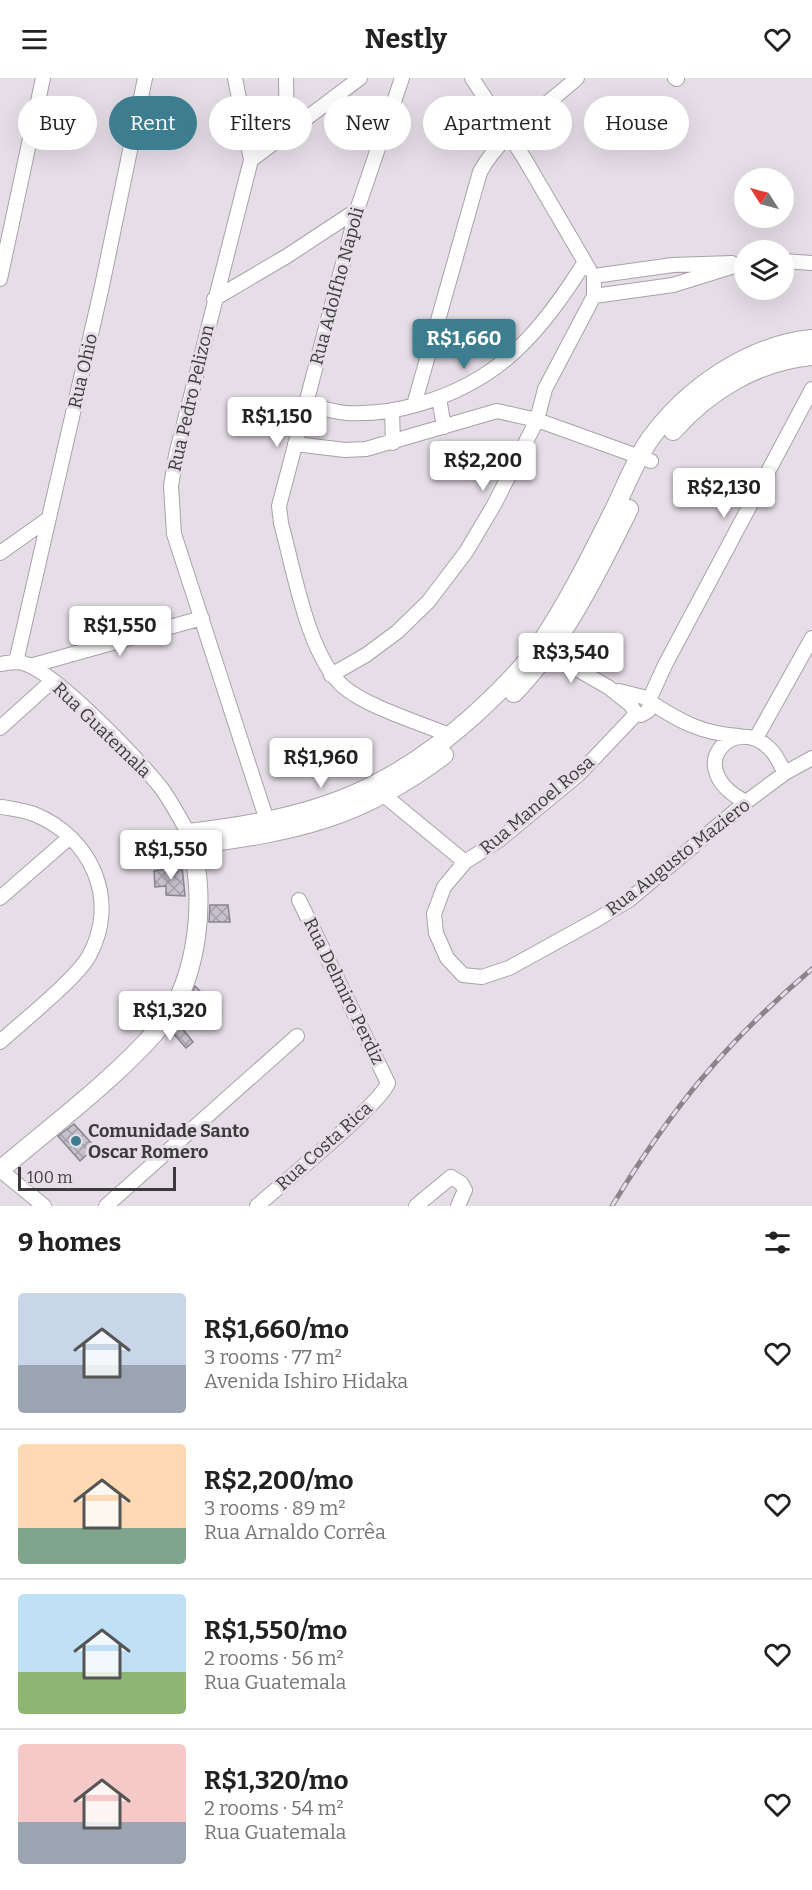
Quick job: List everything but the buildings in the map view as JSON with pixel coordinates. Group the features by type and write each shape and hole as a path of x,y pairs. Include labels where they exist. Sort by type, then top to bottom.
{"main road":[{"path":"191,839 313,824 385,796 416,776 468,736 498,711 544,650 600,568 645,459 667,418 711,380 765,350 790,341 812,339"},
{"path":"645,459 682,421 726,385 774,363 812,356"},
{"path":"270,829 358,794 400,772 451,736 544,650"},
{"name":"Rua Guatemala","path":"0,1170 116,1071 148,1040 168,1015 186,973 199,916 199,881 191,839"}],"street":[{"path":"0,279 43,78"},
{"name":"Rua Ohio","path":"8,663 48,519 100,297 145,78"},
{"path":"236,78 251,160 265,150"},
{"path":"286,78 286,96"},
{"path":"312,115 360,78"},
{"name":"Rua Adolfho Napoli","path":"402,78 357,210 306,405 280,493 280,523 316,649 331,675 359,697 451,736"},
{"path":"472,78 484,96"},
{"path":"557,96 577,78"},
{"path":"414,405 473,187 488,157 494,150"},
{"path":"331,675 366,655 397,632 428,602 466,552 494,505 537,420 549,380 594,296 594,276 518,150"},
{"name":"Rua Pedro Pelizon","path":"251,160 214,299 176,455 171,486 174,534 270,829"},
{"path":"214,299 287,256 357,210"},
{"path":"306,405 346,412 392,410 464,389 484,377 521,347 556,306 585,262"},
{"path":"794,262 812,263"},
{"path":"594,276 673,265 734,263"},
{"path":"594,296 673,285 734,266"},
{"name":"Rua Manoel Rosa","path":"465,862 499,840 555,795 607,745 640,704 665,665 812,389"},
{"path":"439,398 444,427"},
{"path":"392,410 393,443"},
{"path":"295,444 345,450 366,449 497,411 537,420 645,459"},
{"path":"0,553 48,519"},
{"path":"30,666 202,618"},
{"path":"756,738 812,639"},
{"path":"544,650 640,704 711,734 756,738 770,748 785,773"},
{"name":"Rua Guatemala","path":"8,663 30,666 79,703 142,765 164,791 191,839"},
{"path":"0,728 52,681"},
{"path":"711,734 717,743 714,766 721,785 746,802"},
{"path":"716,756 721,747 739,736"},
{"name":"Rua Augusto Maziero","path":"465,862 444,886 437,900 434,914 436,933 456,969 472,978 482,977 509,968 629,900 746,802 785,773 812,758"},
{"path":"385,796 465,862"},
{"path":"0,1042 88,958 101,918 102,897 98,878 88,856 70,837 31,813 2,807"},
{"path":"0,898 70,837"},
{"name":"Rua Delmiro Perdiz","path":"299,900 388,1083"},
{"path":"106,1206 297,1036"},
{"name":"Rua Costa Rica","path":"256,1206 353,1121 384,1091 388,1083"},
{"path":"0,1170 44,1206"},
{"path":"416,1206 448,1178 453,1178 465,1190 458,1206"}],"railway":[{"path":"612,1206 656,1138 702,1079 752,1024 812,969"}],"place":[{"name":"Comunidade Santo Oscar Romero","path":"76,1141"}]}
